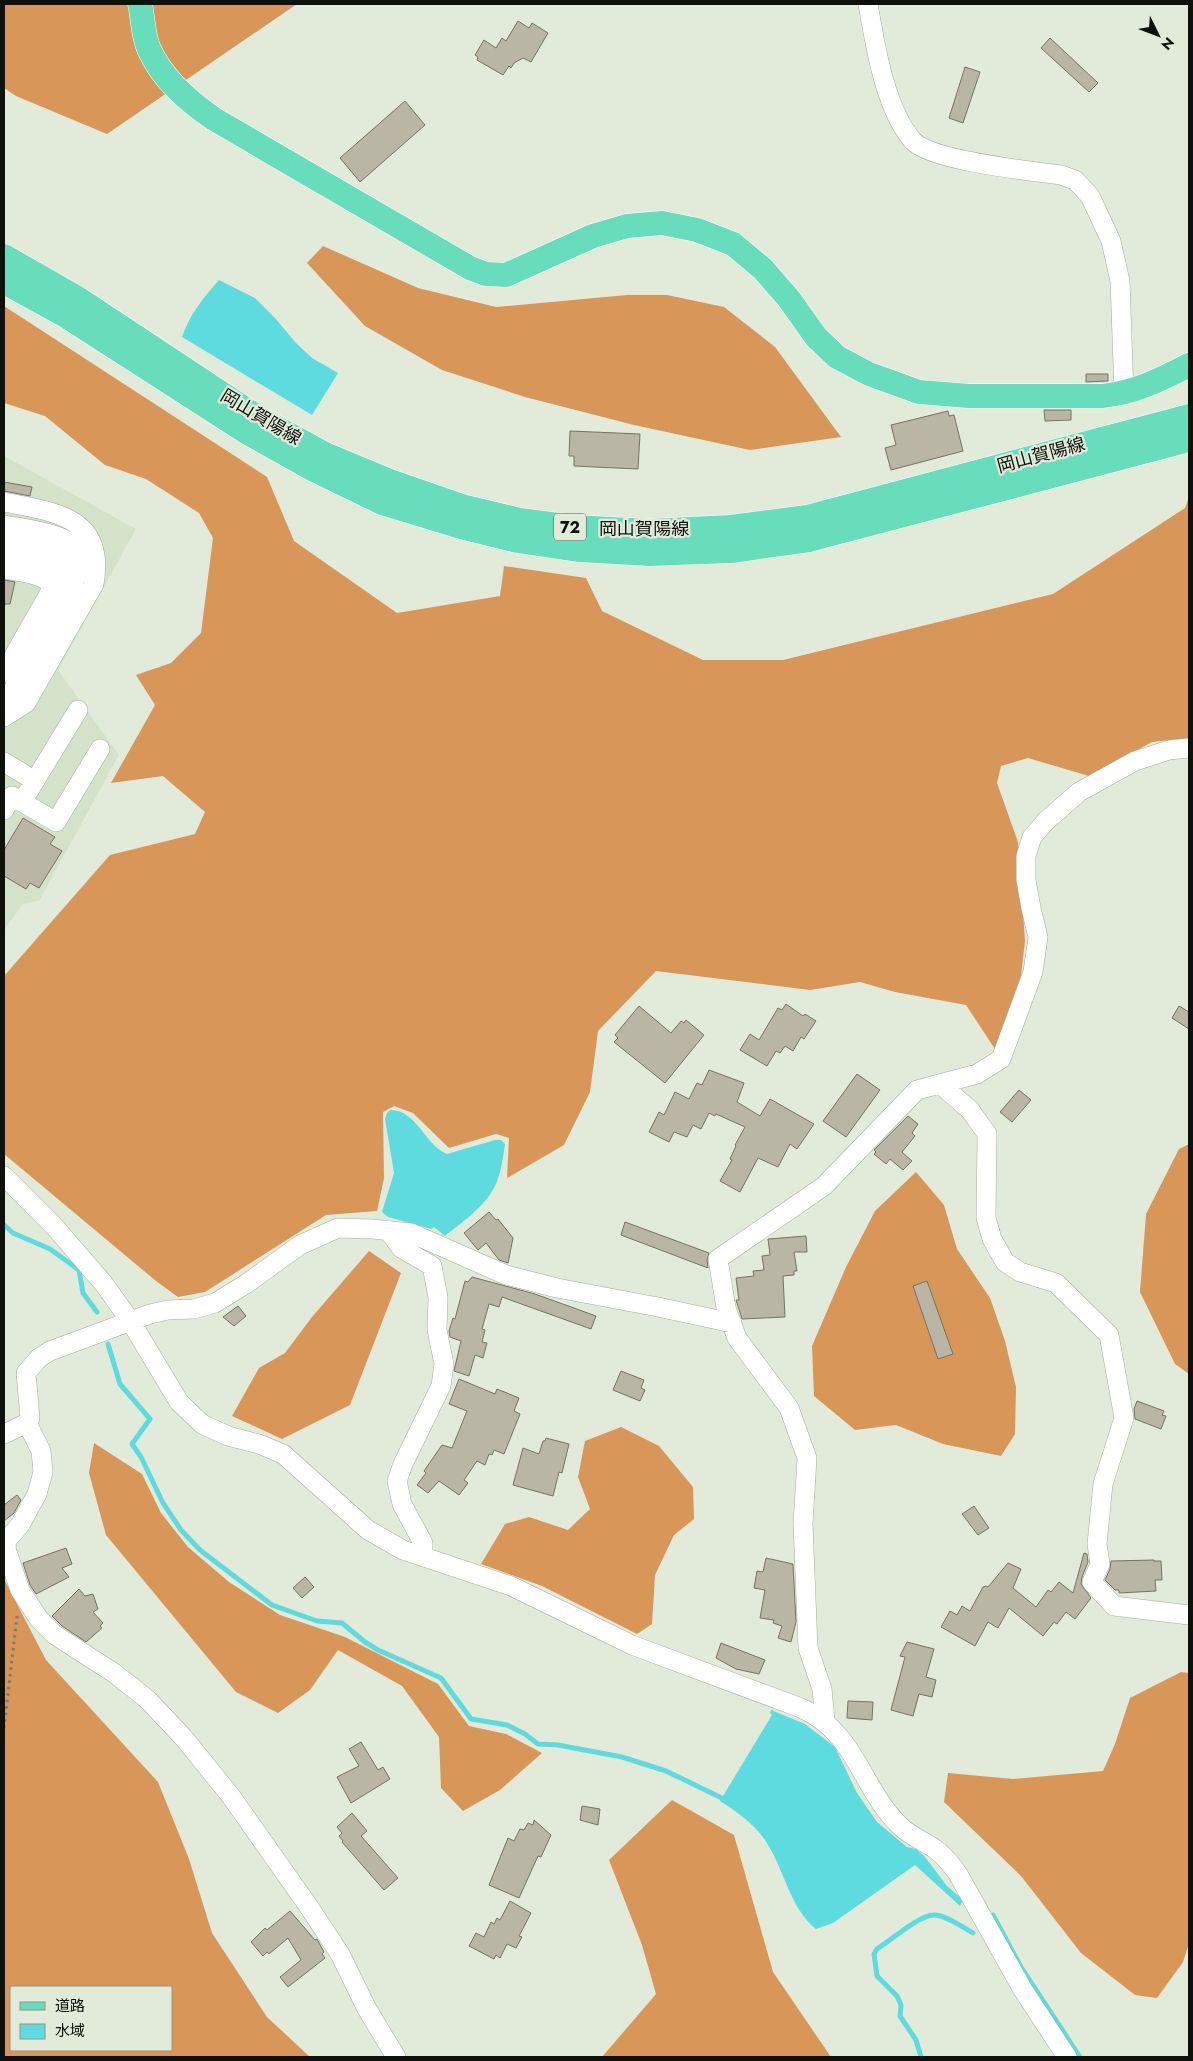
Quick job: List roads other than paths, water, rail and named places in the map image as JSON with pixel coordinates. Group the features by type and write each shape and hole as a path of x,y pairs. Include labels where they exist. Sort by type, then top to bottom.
{"main road":[{"path":"140,4 149,49 165,74 187,100 231,129 470,268 486,274 506,275 593,236 627,226 662,223 697,230 733,244 763,269 789,299 816,337 837,357 869,374 919,392 961,395 1102,396 1124,394 1145,388 1189,365"},
{"name":"岡山賀陽線","path":"4,256 79,299 259,418 325,454 390,481 465,507 520,520 573,527 649,531 731,527 807,517 1189,416"},
{"name":"岡山賀陽線","path":"4,282 64,315 246,432 314,470 382,502 461,527 518,542 570,548 659,554 732,551 809,540 1189,440"}],"street":[{"path":"868,4 883,78 900,119 914,142 960,160 1061,175 1075,180 1090,196 1111,241 1120,281 1124,394"},
{"path":"4,502 58,513 71,519 82,528 89,539 94,553 96,569 94,584 26,703 4,717"},
{"path":"4,525 65,538 75,545 83,555 86,569 84,584 20,698 4,712"},
{"path":"4,540 57,551 67,557 73,565 75,576 73,588 4,706"},
{"path":"4,556 45,563 53,567 62,580 61,591 4,691"},
{"path":"4,569 40,577 48,580 50,586 49,594 4,673"},
{"path":"22,802 78,710"},
{"path":"825,1721 822,1689 808,1648 803,1524 807,1458 789,1408 737,1338 726,1308 718,1259 824,1186 917,1090 977,1074 1001,1059 1033,972 1038,937 1026,880 1026,856 1032,837 1078,792 1135,761 1169,750 1189,748"},
{"path":"4,810 12,796 56,822 100,749"},
{"path":"4,762 35,781"},
{"path":"940,1084 970,1110 987,1134 986,1218 992,1239 1005,1262 1020,1272 1056,1283 1109,1335 1124,1418 1103,1484 1097,1544 1100,1564 1092,1582 1114,1606 1189,1615"},
{"path":"4,1176 54,1226 104,1284 131,1322 178,1402 202,1424 228,1436 259,1444 283,1454 368,1530 403,1550 423,1558 481,1574 511,1586 632,1645 801,1708 825,1721 844,1741 885,1809 900,1827 934,1848 948,1860 958,1874 1023,1990 1066,2057"},
{"path":"396,2057 367,2009 340,1954 230,1795 189,1744 146,1700 114,1673 56,1635 39,1619 20,1590 6,1549 6,1538 20,1524 37,1494 43,1472 41,1451 28,1423 30,1418 26,1373 39,1358 50,1351 150,1314 168,1310 194,1309 216,1303 300,1245 338,1228 411,1233 506,1275 557,1288 658,1307 732,1324"},
{"path":"388,1230 401,1248 432,1266 438,1297 437,1330 444,1364 441,1386 403,1464 397,1481 402,1504 422,1543 423,1558"},
{"path":"4,1434 28,1423"}],"water":[{"path":"219,280 255,298 312,358 338,373 312,415 182,337 198,307"},
{"path":"390,1110 399,1111 407,1115 432,1143 447,1154 495,1140 501,1140 505,1144 499,1176 491,1194 473,1214 445,1236 434,1227 431,1229 388,1217 382,1212 394,1173 385,1119"},
{"path":"771,1710 805,1724 835,1747 857,1793 877,1822 907,1847 916,1849 925,1857 947,1886 963,1900 960,1906 915,1865 833,1923 816,1929 807,1920 794,1900 764,1838 747,1820 720,1801 772,1715 770,1713"}],"waterway":[{"path":"4,1225 13,1233 50,1249 79,1270 83,1293 97,1312"},
{"path":"108,1344 120,1384 150,1419 132,1444 141,1457 163,1503 181,1530 200,1550 272,1605 317,1621 342,1623 378,1650 441,1678 471,1719 507,1725 525,1734 538,1744 558,1745 622,1757 666,1771 726,1800"},
{"path":"993,1915 1021,1967 1080,2057"},
{"path":"921,2057 916,2040 900,2016 901,2005 897,1996 877,1976 874,1954 877,1949 905,1929 928,1916 944,1917 973,1933"}]}
